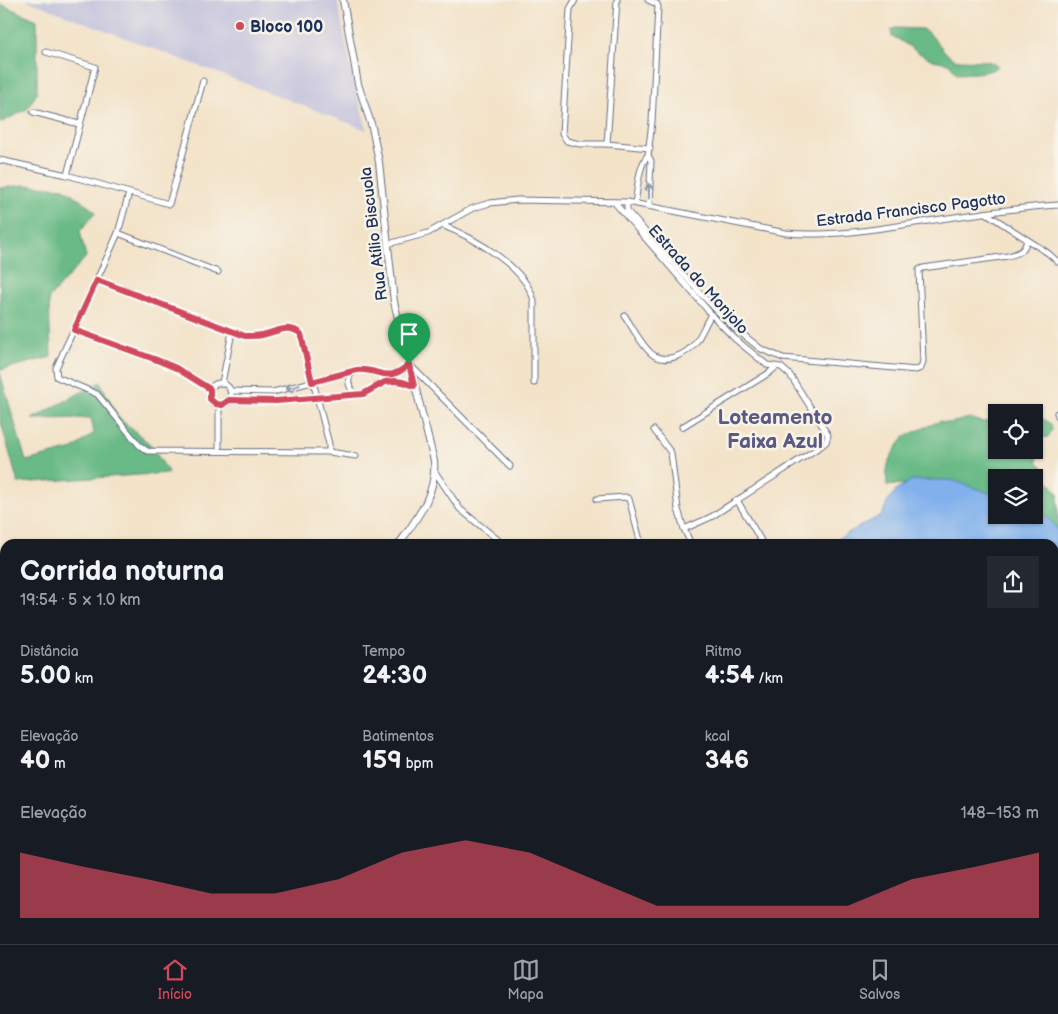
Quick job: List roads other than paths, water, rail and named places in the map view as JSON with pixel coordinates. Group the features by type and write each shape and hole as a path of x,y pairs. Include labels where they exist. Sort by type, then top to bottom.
{"street":[{"name":"Rua Atílio Biscuola","path":"343,0 358,84 375,143 382,181 394,302 434,461 435,472 429,497 402,539"},
{"path":"575,0 570,9 562,134 567,141 580,144 607,144 650,148"},
{"path":"607,144 617,0"},
{"path":"635,203 641,168 650,148 658,7 657,4 648,0"},
{"path":"46,52 95,67 67,175"},
{"path":"0,160 67,175 169,204 203,81"},
{"path":"33,112 79,124"},
{"path":"648,155 651,161 649,206"},
{"path":"128,192 118,233 56,368 57,377 97,394 139,445 147,451 329,452 356,456"},
{"name":"Estrada Francisco Pagotto","path":"388,244 428,233 444,226 473,208 517,200 550,199 627,202 802,234 864,230 986,212 1058,205"},
{"name":"Estrada do Monjolo","path":"614,202 735,339 772,366 781,367 790,375 827,432 828,438 822,446 737,500"},
{"path":"627,202 627,211 701,294 731,325 761,349 783,358 853,366 916,370 921,368 923,361 920,270 1020,253 1025,248 1027,240"},
{"path":"986,212 1048,253 1058,262"},
{"path":"444,226 481,244 514,269 532,292 534,301 534,384"},
{"path":"118,233 218,272"},
{"path":"97,280 245,336 259,336 288,328 296,329 301,334 329,444 329,452"},
{"path":"625,316 648,350 653,355 665,359 674,358 690,348 696,342 711,314"},
{"path":"74,330 176,368 210,389"},
{"path":"222,383 232,332"},
{"path":"230,391 273,392 363,369 385,375 396,374 409,364 510,466"},
{"path":"765,375 772,366"},
{"path":"682,426 769,374 772,366"},
{"path":"356,394 351,390 349,379 351,374 357,370"},
{"path":"210,389 210,399 219,405 229,400 276,401 363,394 385,382 403,382 414,386"},
{"path":"210,389 216,384 222,383 230,391 229,400"},
{"path":"219,405 219,450"},
{"path":"654,430 671,453 678,509 689,539"},
{"path":"435,472 460,509 497,539"},
{"path":"597,499 626,497 630,501 640,539"},
{"path":"684,529 711,517 737,500 760,539"}],"water":[{"path":"912,480 951,480 988,492 988,524 1043,524 1043,514 1058,530 1058,539 836,539 882,515 893,494"}],"place":[{"name":"Bloco 100","path":"240,26"}],"district":[{"name":"Loteamento Faixa Azul","path":"775,429"}]}
